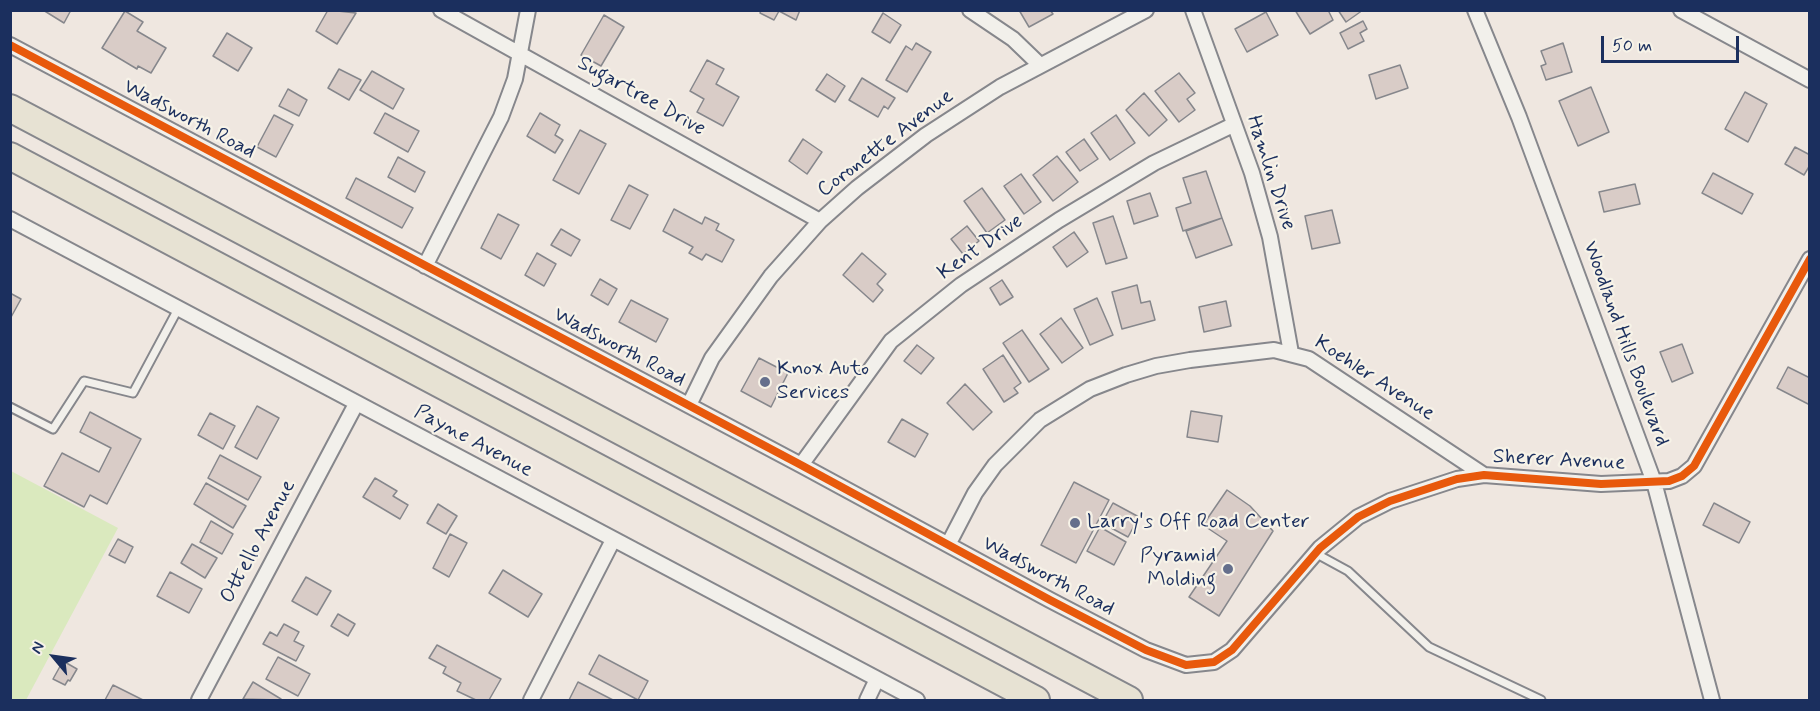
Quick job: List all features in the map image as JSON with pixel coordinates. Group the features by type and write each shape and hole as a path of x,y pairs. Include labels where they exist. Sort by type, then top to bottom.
{"highway":[{"path":"10,108 1129,700"},
{"path":"10,156 1036,700"}],"street":[{"name":"Sugartree Drive","path":"441,10 820,221"},
{"path":"425,266 490,143 515,79 528,10"},
{"path":"970,10 1013,39 1040,64"},
{"name":"Coronette Avenue","path":"688,405 712,358 771,276 820,221 857,188 926,135 1040,64 1146,10"},
{"name":"Hamlin Drive","path":"1193,10 1252,173 1270,237 1292,353"},
{"name":"Woodland Hills Boulevard","path":"1475,10 1519,117 1654,482 1712,700"},
{"path":"1681,10 1809,80"},
{"name":"Wadsworth Road","path":"10,45 1146,650 1186,665 1214,662"},
{"name":"Kent Drive","path":"801,465 891,341 961,285 1059,220 1154,163 1233,125"},
{"name":"Payne Avenue","path":"10,219 917,700"},
{"name":"Sherer Avenue","path":"1214,662 1232,650 1315,553 1358,518 1390,501 1457,479 1484,475 1601,484 1669,481 1682,476 1694,466 1809,259"},
{"name":"Koehler Avenue","path":"948,543 975,493 995,465 1041,420 1064,403 1090,389 1156,366 1274,350 1309,359 1484,475"},
{"name":"Ottello Avenue","path":"199,700 356,404"},
{"path":"531,700 613,540"},
{"path":"867,700 878,680"}],"lane":[{"path":"10,407 53,429 84,381 132,393 178,309"},
{"path":"1315,553 1348,571 1429,647 1541,700"}],"green space":[{"path":"11,471 118,528 26,700 11,700"}],"building":[{"path":"43,10 71,10 64,23"},
{"path":"328,10 356,13 337,44 316,31"},
{"path":"761,10 800,10 796,20 779,11 774,20 760,13"},
{"path":"1019,10 1050,10 1053,14 1029,27"},
{"path":"1295,10 1328,10 1333,20 1310,34"},
{"path":"1338,10 1363,10 1346,22"},
{"path":"125,11 143,22 137,31 166,48 151,73 138,66 137,69 102,48"},
{"path":"1266,12 1278,35 1247,52 1235,29"},
{"path":"883,13 901,25 890,43 872,32"},
{"path":"604,15 624,27 601,66 581,55"},
{"path":"1363,21 1367,29 1360,33 1364,41 1348,49 1340,33"},
{"path":"227,33 252,48 238,71 213,56"},
{"path":"916,43 931,52 907,92 886,80 906,46 912,50"},
{"path":"1563,43 1572,72 1546,80 1541,66 1546,64 1541,51"},
{"path":"707,60 724,69 716,84 739,97 723,126 697,112 704,99 690,91"},
{"path":"1400,65 1408,88 1376,99 1369,75"},
{"path":"339,69 361,80 349,100 328,88"},
{"path":"372,71 404,89 393,109 360,90"},
{"path":"1179,73 1195,93 1187,99 1195,110 1179,122 1155,91"},
{"path":"827,74 845,86 835,102 816,90"},
{"path":"862,78 895,98 888,109 884,106 878,117 849,100"},
{"path":"1591,87 1609,132 1578,146 1559,101"},
{"path":"288,89 307,100 299,116 279,106"},
{"path":"1745,92 1767,104 1748,142 1725,129"},
{"path":"1144,93 1167,120 1149,136 1126,110"},
{"path":"385,113 419,131 408,152 374,133"},
{"path":"540,113 560,125 555,135 563,140 555,153 527,136"},
{"path":"274,115 293,125 276,157 257,147"},
{"path":"1116,115 1135,143 1110,160 1091,133"},
{"path":"580,130 606,144 579,194 553,180"},
{"path":"803,139 822,152 807,174 789,161"},
{"path":"1084,139 1098,159 1080,171 1066,152"},
{"path":"1795,147 1810,155 1810,165 1804,175 1785,164"},
{"path":"1057,156 1078,182 1053,201 1033,175"},
{"path":"398,157 425,172 415,192 388,177"},
{"path":"1206,171 1222,218 1183,231 1176,208 1191,203 1183,178"},
{"path":"1713,173 1753,194 1742,214 1702,193"},
{"path":"1021,174 1041,202 1024,214 1004,186"},
{"path":"356,178 413,208 402,228 346,198"},
{"path":"1635,184 1640,204 1604,212 1599,192"},
{"path":"629,185 648,195 630,229 611,220"},
{"path":"982,188 1005,220 987,233 964,201"},
{"path":"1150,193 1158,216 1134,224 1127,201"},
{"path":"674,209 702,224 705,217 719,224 716,230 734,240 722,262 706,254 702,260 689,253 693,247 663,231"},
{"path":"1332,210 1340,243 1312,249 1305,216"},
{"path":"498,214 519,225 501,259 481,248"},
{"path":"1113,216 1127,258 1106,264 1093,223"},
{"path":"1222,218 1232,245 1196,258 1186,231"},
{"path":"967,226 979,241 963,254 951,239"},
{"path":"561,229 580,240 571,256 551,245"},
{"path":"1074,232 1088,252 1067,267 1053,247"},
{"path":"537,253 556,264 544,286 525,275"},
{"path":"862,253 886,274 877,284 883,290 873,302 843,275"},
{"path":"600,279 617,289 608,305 591,295"},
{"path":"1002,280 1013,297 1000,305 990,288"},
{"path":"1137,285 1141,303 1150,301 1155,320 1122,329 1112,292"},
{"path":"10,293 21,299 10,319"},
{"path":"1097,298 1113,335 1090,345 1074,309"},
{"path":"631,300 668,319 656,342 619,322"},
{"path":"1226,301 1231,326 1204,332 1199,307"},
{"path":"1061,318 1083,348 1062,363 1040,334"},
{"path":"1022,330 1049,369 1029,382 1003,343"},
{"path":"1682,344 1693,373 1672,382 1660,352"},
{"path":"917,345 934,358 921,374 904,361"},
{"path":"1003,355 1021,383 1014,388 1018,393 1004,402 983,369"},
{"name":"Knox Auto Services","path":"759,358 788,373 771,407 741,391"},
{"path":"1788,367 1810,378 1810,405 1777,388"},
{"path":"965,384 992,412 973,430 947,403"},
{"path":"257,406 279,418 257,459 235,447"},
{"path":"1191,411 1222,416 1218,442 1187,437"},
{"path":"90,412 141,439 107,504 90,495 84,507 44,486 62,453 99,472 111,448 80,432"},
{"path":"210,413 235,426 223,449 198,435"},
{"path":"902,419 928,434 915,457 888,442"},
{"path":"220,455 261,477 248,500 208,478"},
{"path":"375,478 397,491 393,496 408,505 400,519 363,497"},
{"name":"Larry's Off Road Center","path":"1074,482 1109,500 1076,563 1041,545"},
{"path":"206,483 246,506 233,528 194,504"},
{"name":"Pyramid Molding","path":"1227,490 1250,506 1273,531 1219,616 1189,597 1227,541 1203,525"},
{"path":"1113,503 1139,517 1128,537 1102,523"},
{"path":"1714,503 1750,522 1739,543 1703,525"},
{"path":"438,504 457,516 446,534 427,523"},
{"path":"211,521 233,534 222,554 200,542"},
{"path":"1100,527 1126,542 1114,565 1087,551"},
{"path":"450,534 467,543 449,577 433,568"},
{"path":"118,539 133,547 125,563 109,555"},
{"path":"192,544 217,558 205,578 181,563"},
{"path":"503,570 542,594 528,617 489,593"},
{"path":"170,572 202,589 189,613 157,596"},
{"path":"306,577 331,591 317,615 292,601"},
{"path":"338,614 355,624 348,636 331,626"},
{"path":"284,624 299,632 294,641 304,646 296,661 263,644 270,632 277,636"},
{"path":"437,645 501,679 489,700 476,700 457,691 461,683 443,673 446,667 429,658"},
{"path":"599,655 648,681 638,700 589,674"},
{"path":"278,657 310,674 298,696 266,679"},
{"path":"63,661 77,669 65,685 53,679"},
{"path":"253,682 281,699 243,699"},
{"path":"578,682 613,700 569,700"},
{"path":"113,685 143,700 105,700"}],"cycle path":[{"path":"10,45 801,465 1050,600 1146,650 1186,665 1214,662 1232,650 1320,548 1358,517 1390,501 1457,479 1484,475 1601,484 1669,481 1682,476 1694,466 1810,259"}],"place":[{"name":"Knox Auto Services","path":"765,382"},
{"name":"Larry's Off Road Center","path":"1075,523"},
{"name":"Pyramid Molding","path":"1228,569"}]}
